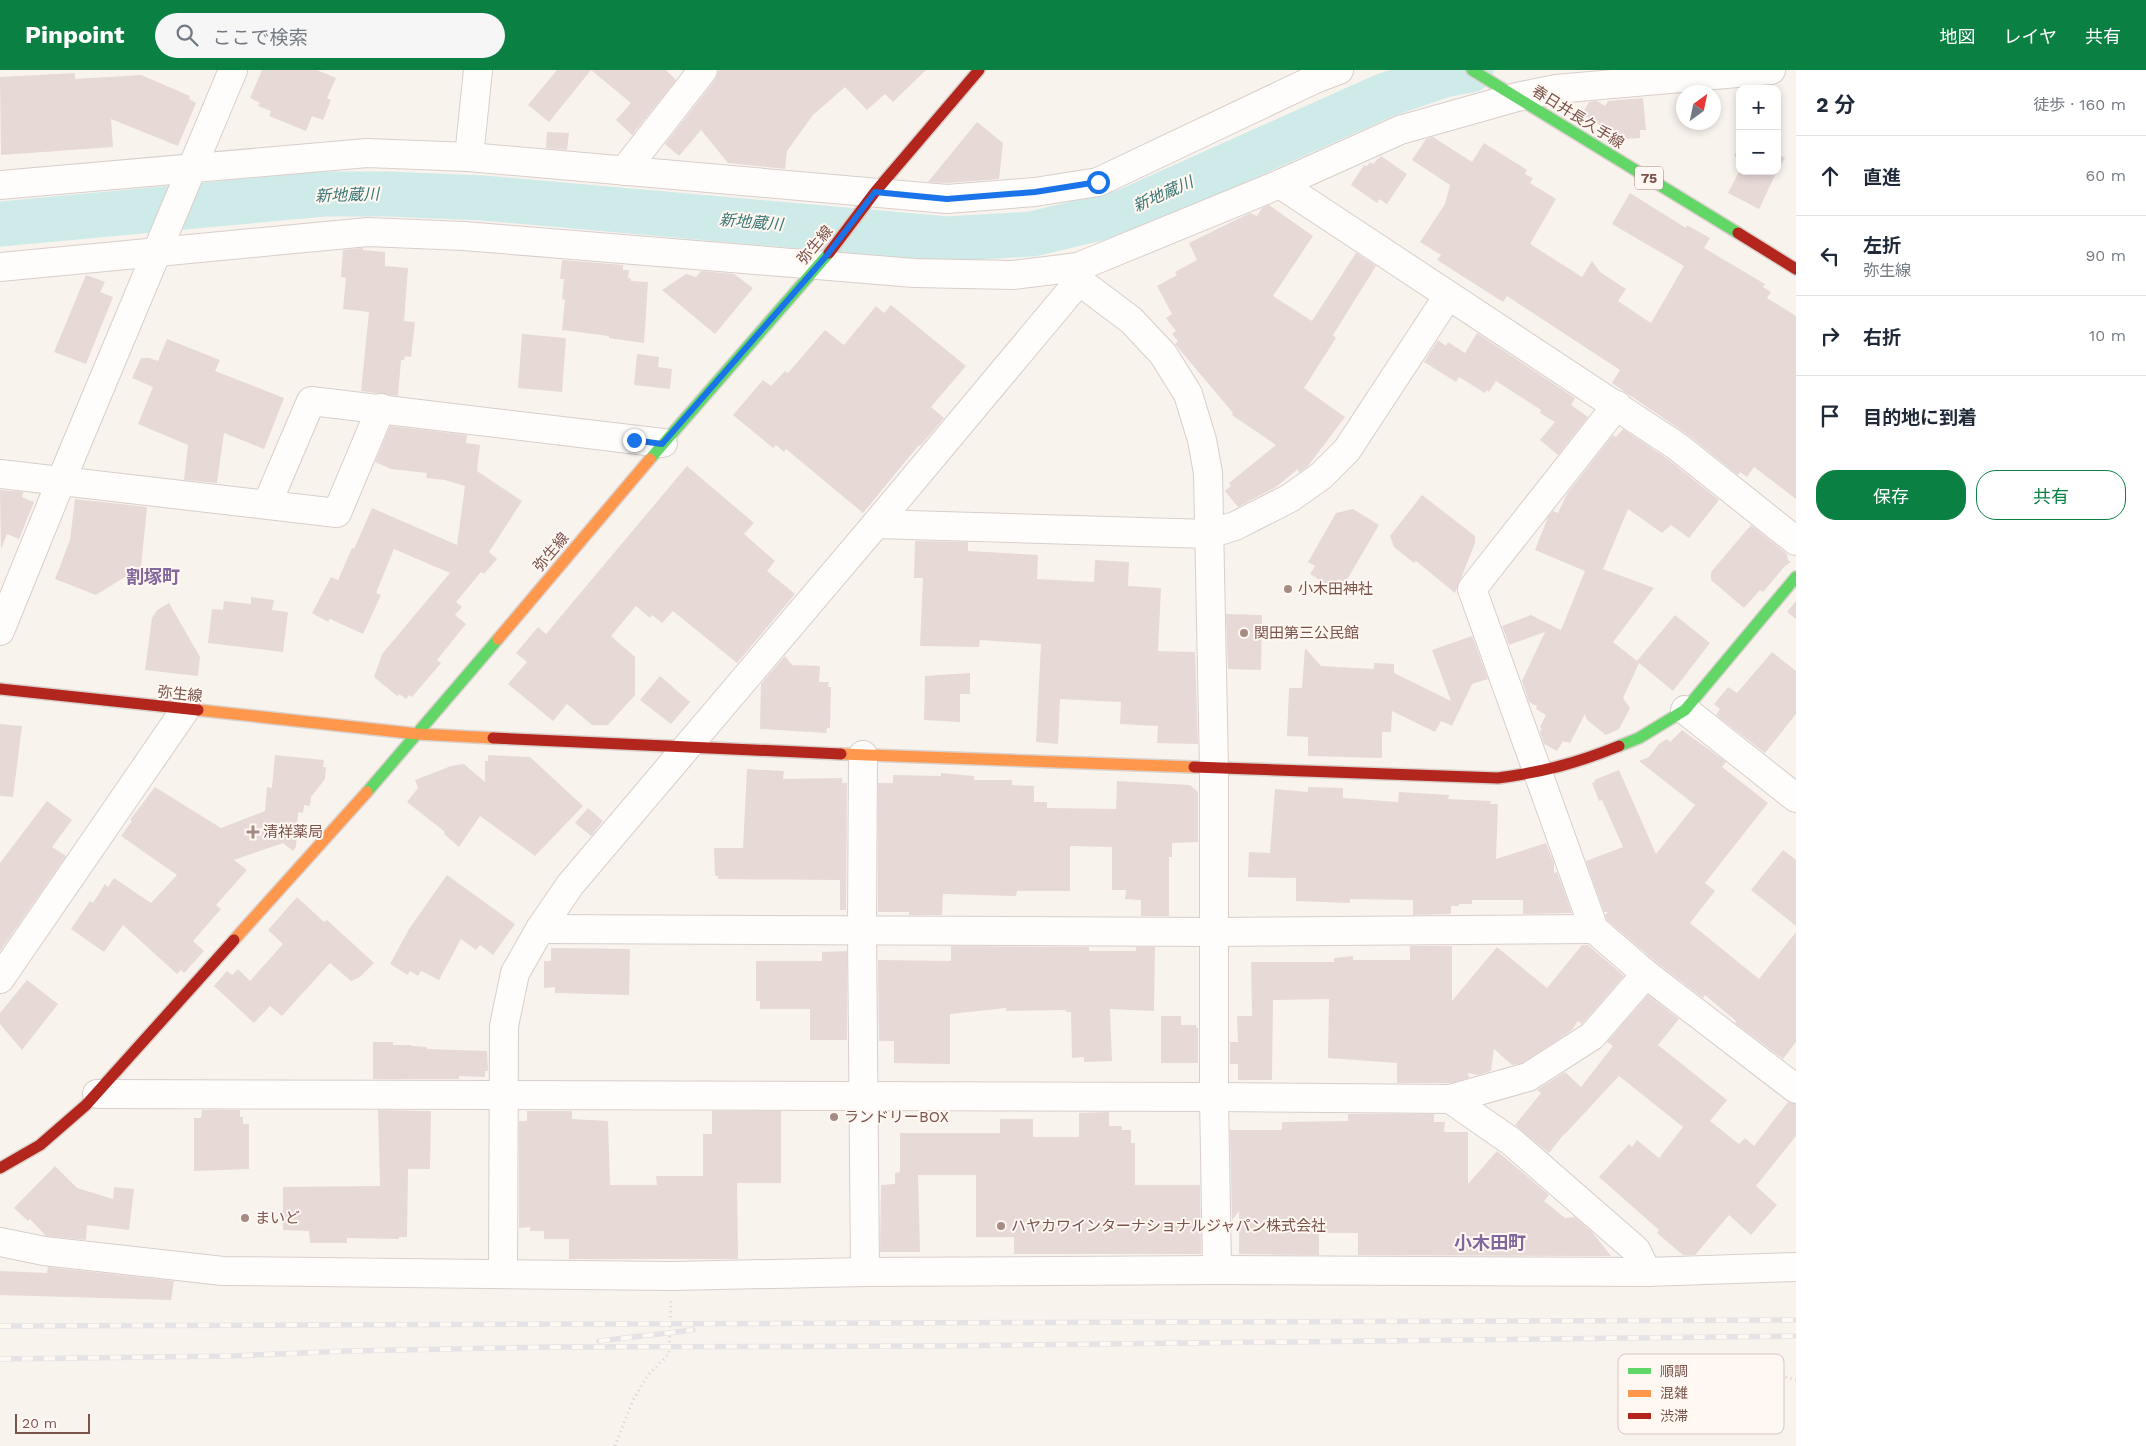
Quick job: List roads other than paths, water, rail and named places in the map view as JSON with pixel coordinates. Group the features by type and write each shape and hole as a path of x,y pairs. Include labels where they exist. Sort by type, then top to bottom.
{"street":[{"path":"0,632 160,242 233,70"},
{"path":"470,158 478,70"},
{"path":"624,171 703,70"},
{"name":"弥生線","path":"0,689 418,734 662,444 822,260 872,197 979,70"},
{"path":"0,185 188,176 367,153 470,158 624,171 872,197 947,199 1035,192 1098,182 1315,79 1339,70"},
{"name":"春日井長久手線","path":"1472,70 1796,269"},
{"path":"0,267 160,242 368,232 464,236 822,260 914,274 1079,274 1400,130 1510,92 1771,70"},
{"path":"1280,184 1678,447 1796,540"},
{"path":"503,1274 504,1026 515,973 540,929 570,885 876,524 1079,274"},
{"path":"1079,274 1131,320 1163,354 1188,394 1202,440 1208,473 1214,769 1214,1097 1217,1270"},
{"path":"876,524 1209,534 1235,526 1290,498 1321,476 1347,450 1448,296"},
{"path":"267,504 311,401 381,408 662,444"},
{"path":"1617,405 1472,589 1594,929 1646,974 1796,1089"},
{"path":"0,474 337,513 381,408"},
{"path":"0,1168 23,1158 60,1131 97,1094 418,734 686,748 1498,778 1538,773 1587,759 1638,738 1685,710 1796,577"},
{"path":"0,979 185,710"},
{"path":"1685,710 1796,798"},
{"path":"862,755 866,1272"},
{"path":"540,929 1215,932 1594,929"},
{"path":"97,1094 865,1095 1450,1099 1528,1077 1592,1036 1646,974"},
{"path":"1450,1099 1512,1142 1636,1250 1647,1272"},
{"path":"0,1242 44,1251 223,1271 672,1276 866,1272 1217,1270 1647,1272 1796,1267"}],"waterway":[{"name":"新地蔵川","path":"0,224 324,194 389,194 483,198 947,239 1032,234 1124,212 1383,96 1444,75 1471,70"}],"railway":[{"path":"0,1326 1796,1320"},
{"path":"599,1341 693,1330"},
{"path":"0,1359 231,1356 348,1351 552,1347 939,1346 1796,1336"}],"place":[{"name":"小木田神社","path":"1288,589"},
{"name":"関田第三公民館","path":"1244,633"},
{"name":"清祥薬局","path":"253,832"},
{"name":"ランドリーBOX","path":"834,1117"},
{"name":"まいど","path":"245,1218"},
{"name":"ハヤカワインターナショナルジャパン株式会社","path":"1001,1226"}],"district":[{"name":"割塚町","path":"153,576"},
{"name":"小木田町","path":"1490,1242"}]}
